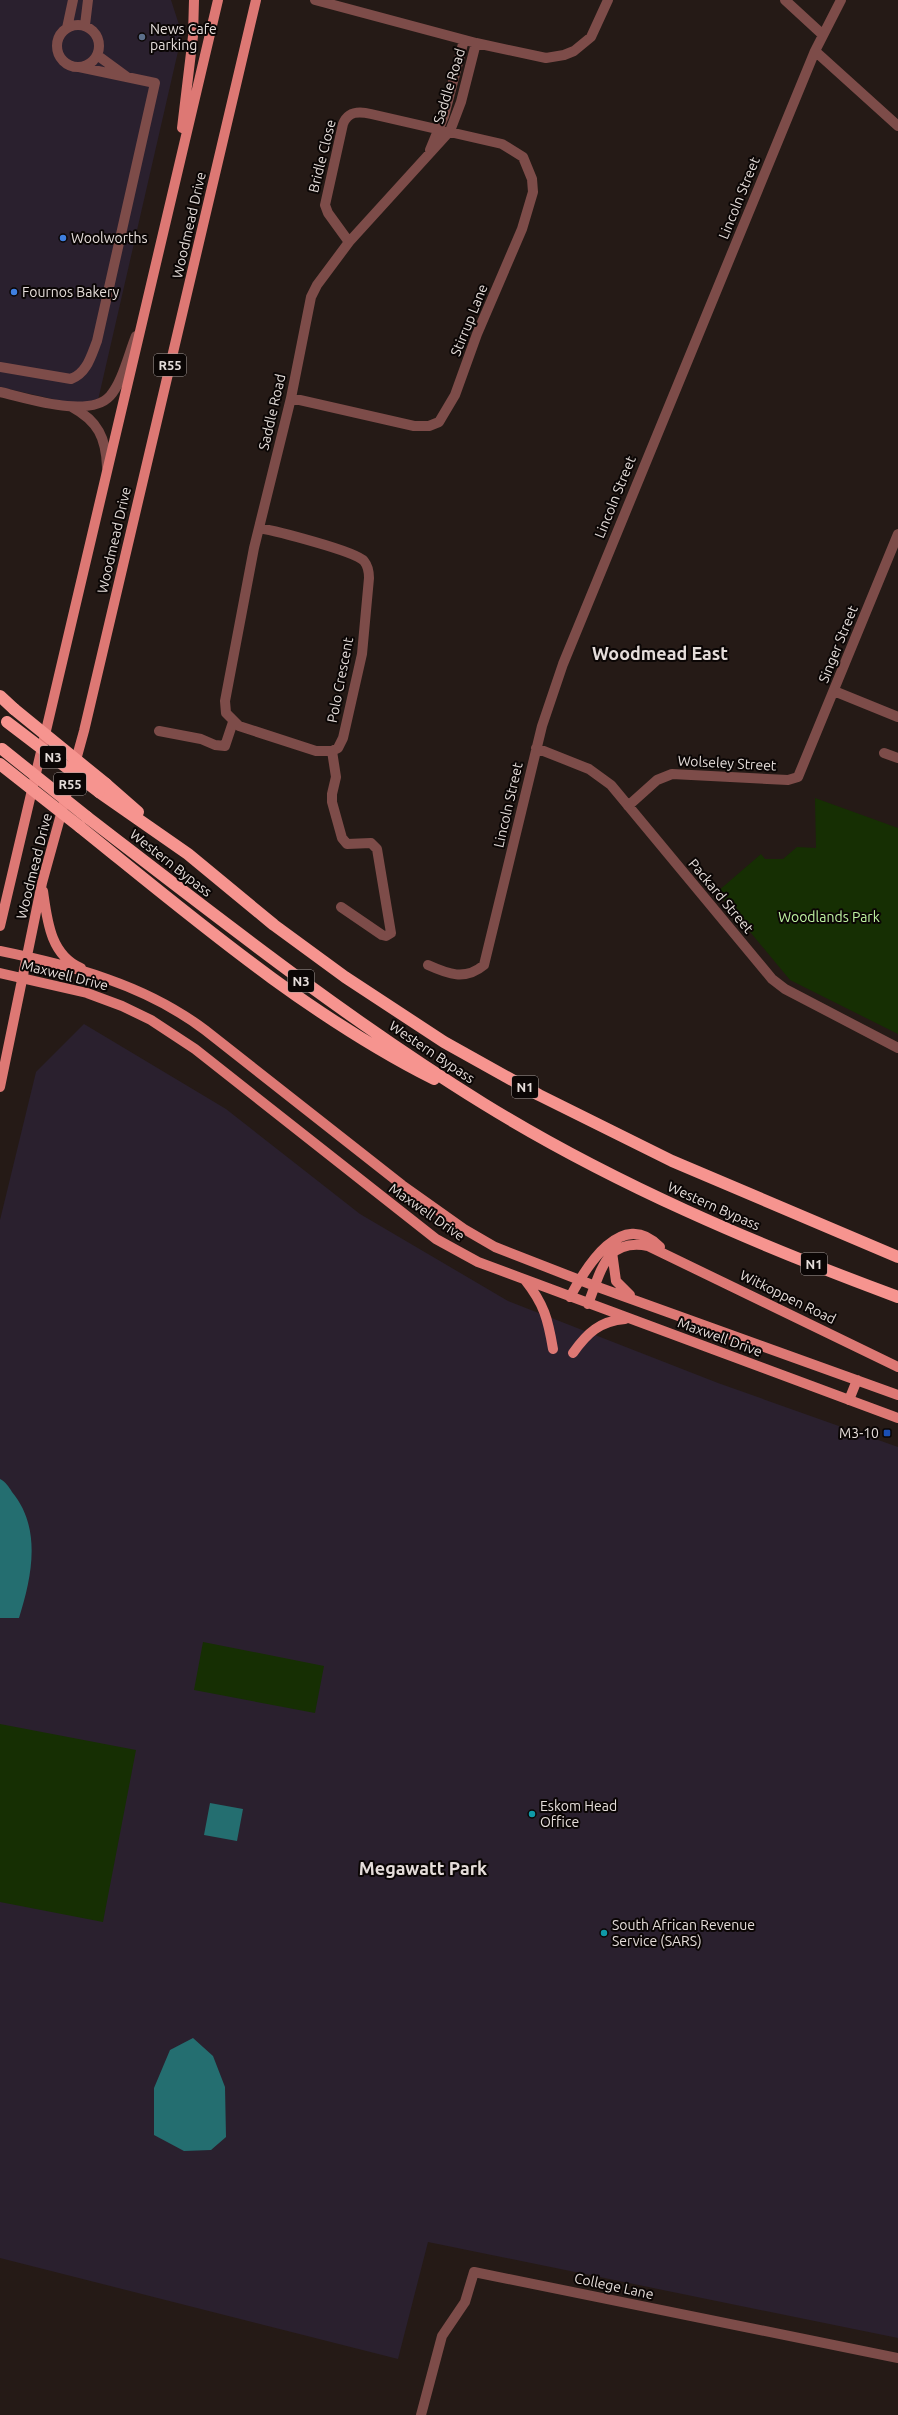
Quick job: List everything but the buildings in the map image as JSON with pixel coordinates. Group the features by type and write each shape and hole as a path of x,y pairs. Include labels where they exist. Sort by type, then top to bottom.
{"highway":[{"path":"0,696 102,788"},
{"name":"Western Bypass","path":"4,719 102,788 188,854 274,924 345,977 444,1042 539,1095 672,1161 898,1257"},
{"name":"Western Bypass","path":"1,748 258,950 329,1001 485,1104 554,1144 656,1197 730,1231 898,1297"},
{"path":"0,764 250,961 321,1011 404,1063 485,1104"}],"main road":[{"path":"176,174 193,36 194,0"},
{"name":"Woodmead Drive","path":"0,926 218,0"},
{"name":"Woodmead Drive","path":"0,1087 28,957 42,883 84,731 256,0"},
{"path":"0,898 12,872"},
{"path":"42,883 48,920 57,946 72,963 101,976"},
{"name":"Maxwell Drive","path":"0,951 101,976 146,993 196,1023 402,1185 469,1232 502,1251 898,1395"},
{"name":"Maxwell Drive","path":"0,973 87,993 122,1006 151,1020 195,1049 436,1239 478,1262 898,1418"},
{"name":"Witkoppen Road","path":"570,1297 579,1280 604,1248 617,1237 628,1234 646,1237 665,1253"},
{"name":"Witkoppen Road","path":"612,1252 622,1246 640,1245 665,1253 898,1367"},
{"path":"588,1304 612,1252"},
{"path":"612,1252 614,1257 614,1275 617,1284 638,1301"},
{"path":"524,1280 543,1305 548,1321 553,1348"},
{"path":"573,1353 594,1329 613,1320 629,1318"},
{"path":"849,1400 857,1380"}],"street":[{"path":"67,28 73,0"},
{"path":"85,25 88,0"},
{"path":"315,0 464,40 546,58 564,55 574,51 591,37 608,0"},
{"path":"785,0 823,35"},
{"name":"Lincoln Street","path":"428,965 457,976 469,974 484,965 536,748 563,664 815,51 841,0"},
{"path":"0,367 65,380 80,375 87,365 100,326 155,83 79,67 67,64 62,60 57,48 59,36 72,25 85,25 96,34 99,48 97,54 90,63 79,67"},
{"name":"Saddle Road","path":"429,152 439,128 464,40"},
{"name":"Saddle Road","path":"230,719 225,701 259,528 291,398 311,297 317,285 349,242 429,152 442,142 450,131 461,102 476,43"},
{"path":"815,51 898,126"},
{"path":"97,54 127,77"},
{"name":"Bridle Close","path":"349,242 328,213 325,205 343,124 347,116 356,112 365,112 439,128"},
{"name":"Stirrup Lane","path":"291,398 418,426 434,424 443,418 455,395 478,334 522,229 533,192 532,179 528,165 523,157 512,148 439,128"},
{"path":"0,392 72,407 89,406 101,402 110,396 116,387 141,323"},
{"path":"72,407 93,421 102,437 106,454 107,472"},
{"name":"Polo Crescent","path":"259,528 304,539 356,555 367,567 369,578 362,654 342,741 338,748 332,751"},
{"name":"Singer Street","path":"803,765 898,534"},
{"path":"834,691 898,717"},
{"path":"159,731 201,739 214,745 224,746 230,719 316,751 332,751 336,776 332,789 332,802 342,838 347,844 370,843 377,849 391,933 386,936 382,935 341,907"},
{"name":"Packard Street","path":"536,748 588,769 603,778 616,790 772,979 796,997 898,1048"},
{"path":"884,753 898,758"},
{"name":"Wolseley Street","path":"628,806 657,780 672,774 788,780 798,777 803,765"},
{"name":"College Lane","path":"421,2414 442,2336 466,2302 474,2272 898,2358"}],"shaded area":[{"path":"0,0 171,0 182,34 96,409 0,387"},
{"path":"84,1024 226,1109 360,1214 508,1301 718,1383 898,1447 898,2338 428,2242 398,2359 0,2258 0,1220 36,1072"}],"green space":[{"name":"Woodlands Park","path":"815,798 898,828 898,1034 790,980 717,892 761,854 765,859 783,859 797,847 816,848"},
{"path":"203,1642 324,1666 315,1713 194,1690"},
{"path":"0,1724 136,1750 103,1922 0,1902"}],"water":[{"path":"0,1479 7,1484 21,1506 28,1521 31,1537 32,1553 28,1586 19,1618 0,1618"},
{"path":"210,1803 243,1809 237,1841 204,1835"},
{"path":"193,2038 213,2056 225,2087 226,2137 211,2150 184,2151 154,2135 154,2088 170,2050"}],"place":[{"name":"News Cafe parking","path":"142,37"},
{"name":"Woolworths","path":"63,238"},
{"name":"Fournos Bakery","path":"14,292"},
{"name":"M3-10","path":"887,1433"},
{"name":"Eskom Head Office","path":"532,1814"},
{"name":"South African Revenue Service (SARS)","path":"604,1933"}],"district":[{"name":"Woodmead East","path":"660,654"},
{"name":"Megawatt Park","path":"423,1869"}]}
